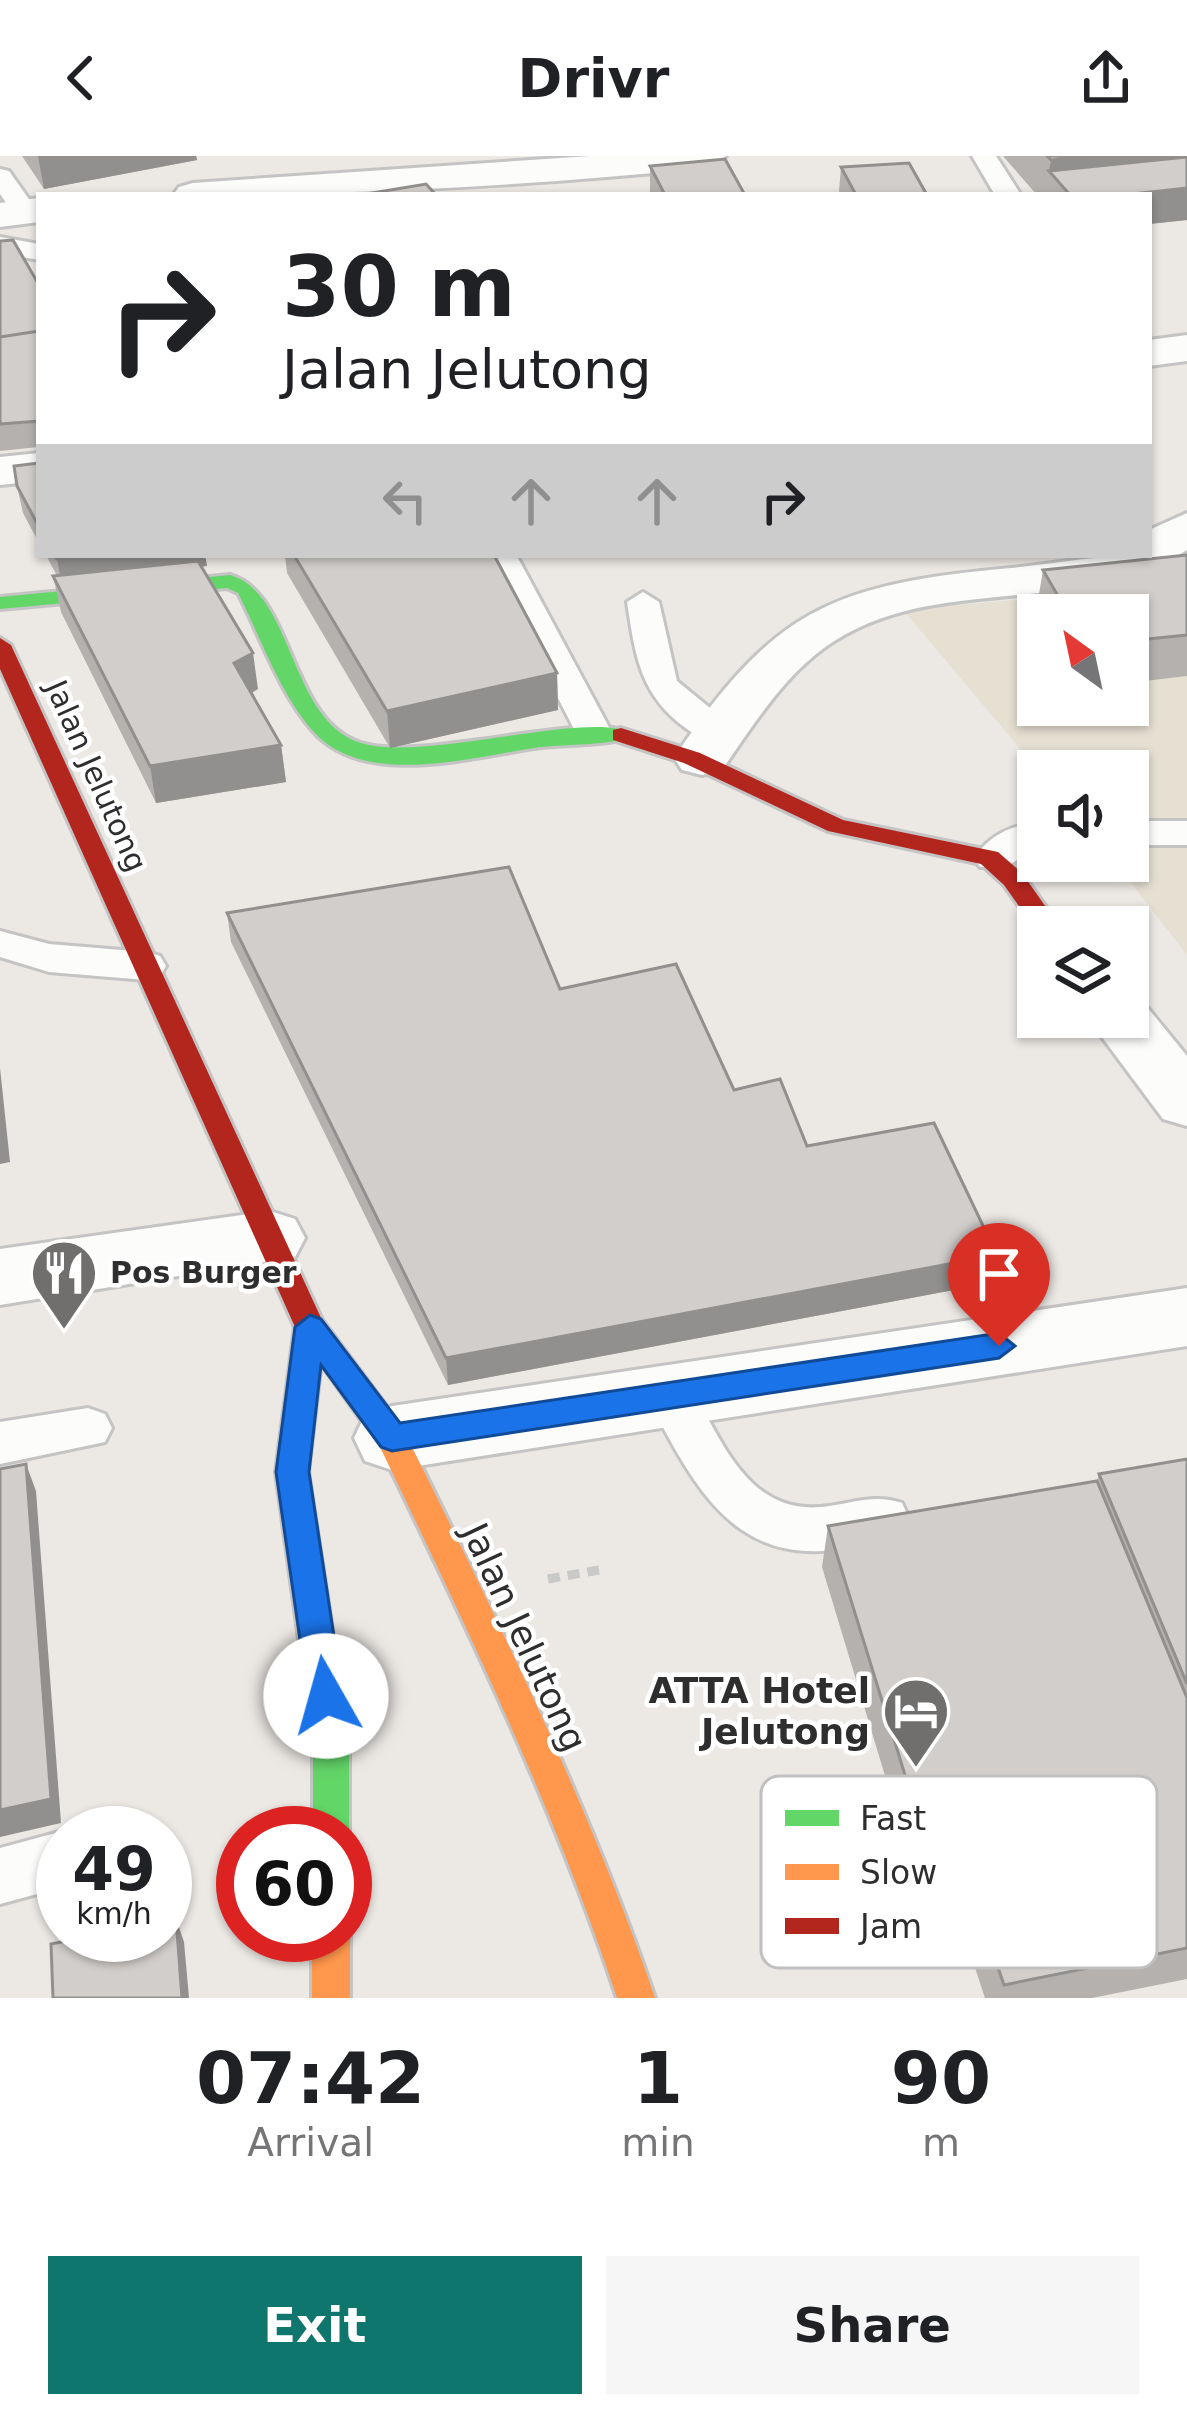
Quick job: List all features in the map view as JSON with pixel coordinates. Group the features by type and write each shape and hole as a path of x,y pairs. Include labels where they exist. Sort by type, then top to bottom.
{"main road":[{"path":"0,603 230,581 246,589 324,731 342,748 380,758 593,731 710,746 834,825 993,858 1031,906"},
{"name":"Jalan Jelutong","path":"0,645 310,1327 392,1438 516,1695 624,1959"},
{"path":"310,1327 292,1472 332,1741 331,1806"},
{"path":"331,1962 331,1998"}],"street":[{"path":"292,192 523,185 707,156"},
{"path":"1152,352 1187,348"},
{"path":"0,471 36,467"},
{"path":"1152,552 1187,528"},
{"path":"710,746 776,660 822,626 879,602 926,592 1102,574 1143,558"},
{"path":"1136,1038 1187,1102"},
{"path":"0,1277 270,1238"},
{"path":"392,1438 1187,1317"},
{"path":"624,1959 657,1998"}],"lane":[{"path":"983,156 1006,192"},
{"path":"0,176 21,212"},
{"path":"0,245 36,251"},
{"path":"503,560 593,731"},
{"path":"643,602 657,677 671,705 710,746"},
{"path":"1149,833 1187,833"},
{"path":"993,858 1017,838"},
{"path":"0,944 49,958 146,966"},
{"path":"671,1396 735,1501 776,1529 804,1531 941,1508"},
{"path":"0,1443 88,1428"},
{"path":"0,1876 36,1866"}],"shaded area":[{"path":"1187,584 1187,955 1130,882 1149,882 1149,750 1021,750 903,610 1017,600 1017,726 1149,726 1149,594 1078,594"}],"building":[{"path":"1187,157 1187,188 1067,192 1049,171"},
{"path":"725,159 743,192 663,192 650,166"},
{"path":"909,163 925,192 854,192 841,167"},
{"path":"426,184 433,192 378,192"},
{"path":"13,240 36,280 36,331 0,337 0,241"},
{"path":"36,331 36,421 0,424 0,337"},
{"path":"36,463 36,521 17,486 14,466"},
{"path":"1187,555 1187,635 1149,639 1149,594 1057,594 1043,570"},
{"path":"296,558 496,558 557,673 387,711"},
{"path":"198,561 253,653 234,663 281,745 150,766 53,576"},
{"path":"509,867 560,989 676,964 734,1090 780,1079 807,1146 934,1123 997,1255 446,1358 227,913"},
{"path":"1187,1459 1187,1684 1099,1474"},
{"path":"26,1464 51,1799 0,1810 0,1469"},
{"path":"1097,1481 1187,1698 1187,1948 1157,1954 1157,1776 905,1776 828,1526"},
{"path":"52,1962 179,1962 182,1998 53,1998"},
{"path":"998,1968 1088,1968 1004,1985"}],"traffic: fast":[{"path":"0,603 230,581 246,589 322,728 346,747 380,755 419,756 549,738 621,735"},
{"path":"310,1327 292,1472 331,1741 331,1806"}],"traffic: slow":[{"path":"373,1412 392,1438 556,1784 636,1998"},
{"path":"331,1962 331,1998"}],"traffic: jam":[{"path":"0,645 310,1327 373,1412"},
{"path":"621,735 692,758 836,826 989,858 1013,879 1032,906"}],"place":[{"name":"Pos Burger","path":"64,1332"},
{"name":"ATTA Hotel Jelutong","path":"916,1770"}],"route":[{"path":"326,1696 292,1472 310,1327 392,1438 999,1346"}]}
